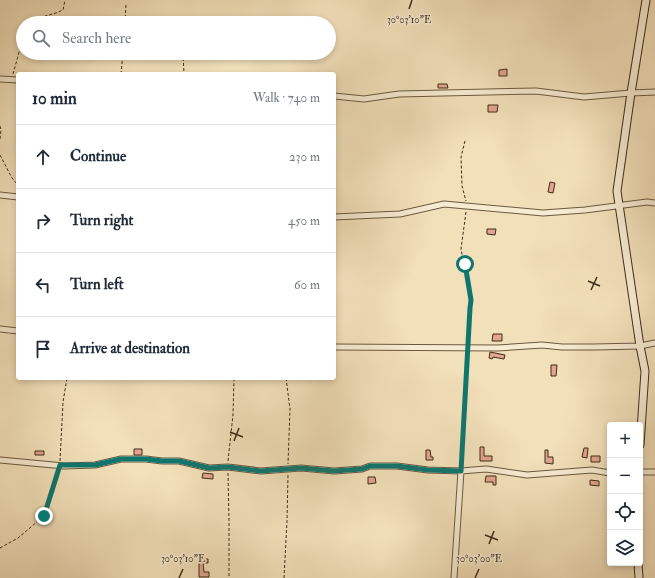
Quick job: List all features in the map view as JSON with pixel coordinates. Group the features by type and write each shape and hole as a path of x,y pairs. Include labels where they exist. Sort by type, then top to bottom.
{"street":[{"path":"642,422 645,371 640,346 618,192 631,93 646,0"},
{"path":"0,79 16,80"},
{"path":"336,96 364,99 399,94 536,91 584,97 655,92"},
{"path":"0,195 16,197"},
{"path":"336,217 400,214 444,204 543,213 585,210 647,202 655,203"},
{"path":"0,329 16,331"},
{"path":"336,347 497,348 542,345 568,347 640,346 655,343"},
{"path":"0,460 60,465 95,465 121,459 146,459 179,461 209,468 228,467 261,471 301,468 334,471 362,469 370,466 397,466 428,470 461,471 486,469 527,475 592,470 607,472"},
{"path":"454,578 461,471"},
{"path":"643,472 655,472"},
{"path":"638,566 639,578"}],"path":[{"path":"45,16 63,10 65,0"},
{"path":"125,16 126,4"},
{"path":"11,80 17,60"},
{"path":"121,72 122,60"},
{"path":"184,60 184,72"},
{"path":"0,126 0,139"},
{"path":"461,471 471,300 461,250 467,206 462,186 461,157 465,141"},
{"path":"0,155 16,183"},
{"path":"0,548 18,538 44,516 60,465 63,402 67,380"},
{"path":"229,578 228,467 233,415 234,380"},
{"path":"284,578 290,409 286,380"}],"building":[{"path":"507,69 507,76 499,76 499,70"},
{"path":"438,84 447,84 448,88 438,88"},
{"path":"488,105 498,105 497,112 488,112"},
{"path":"550,182 555,183 553,193 548,192"},
{"path":"487,229 496,229 495,235 487,234"},
{"path":"493,334 502,334 502,341 492,341"},
{"path":"490,352 505,355 504,359 493,357 492,359 489,358"},
{"path":"551,365 557,365 556,376 551,376"},
{"path":"480,447 484,447 484,456 492,456 492,461 480,461"},
{"path":"584,448 588,448 587,458 582,457"},
{"path":"134,449 142,449 142,455 134,455"},
{"path":"426,450 430,450 433,460 426,460"},
{"path":"545,450 548,450 548,457 553,457 553,464 545,463"},
{"path":"35,451 44,451 44,455 35,455"},
{"path":"591,456 600,456 600,462 591,462"},
{"path":"203,473 213,474 213,479 202,478"},
{"path":"486,476 496,476 496,485 493,485 493,482 485,482"},
{"path":"368,477 375,477 376,483 368,484"},
{"path":"590,480 599,481 599,486 590,485"},
{"path":"199,559 208,559 208,563 203,563 204,572 209,572 209,577 199,577"}],"route":[{"path":"44,516 60,465 95,465 121,459 146,459 179,461 209,468 228,467 261,471 301,468 334,471 362,469 370,466 397,466 428,470 461,471 471,300 465,264"}]}
